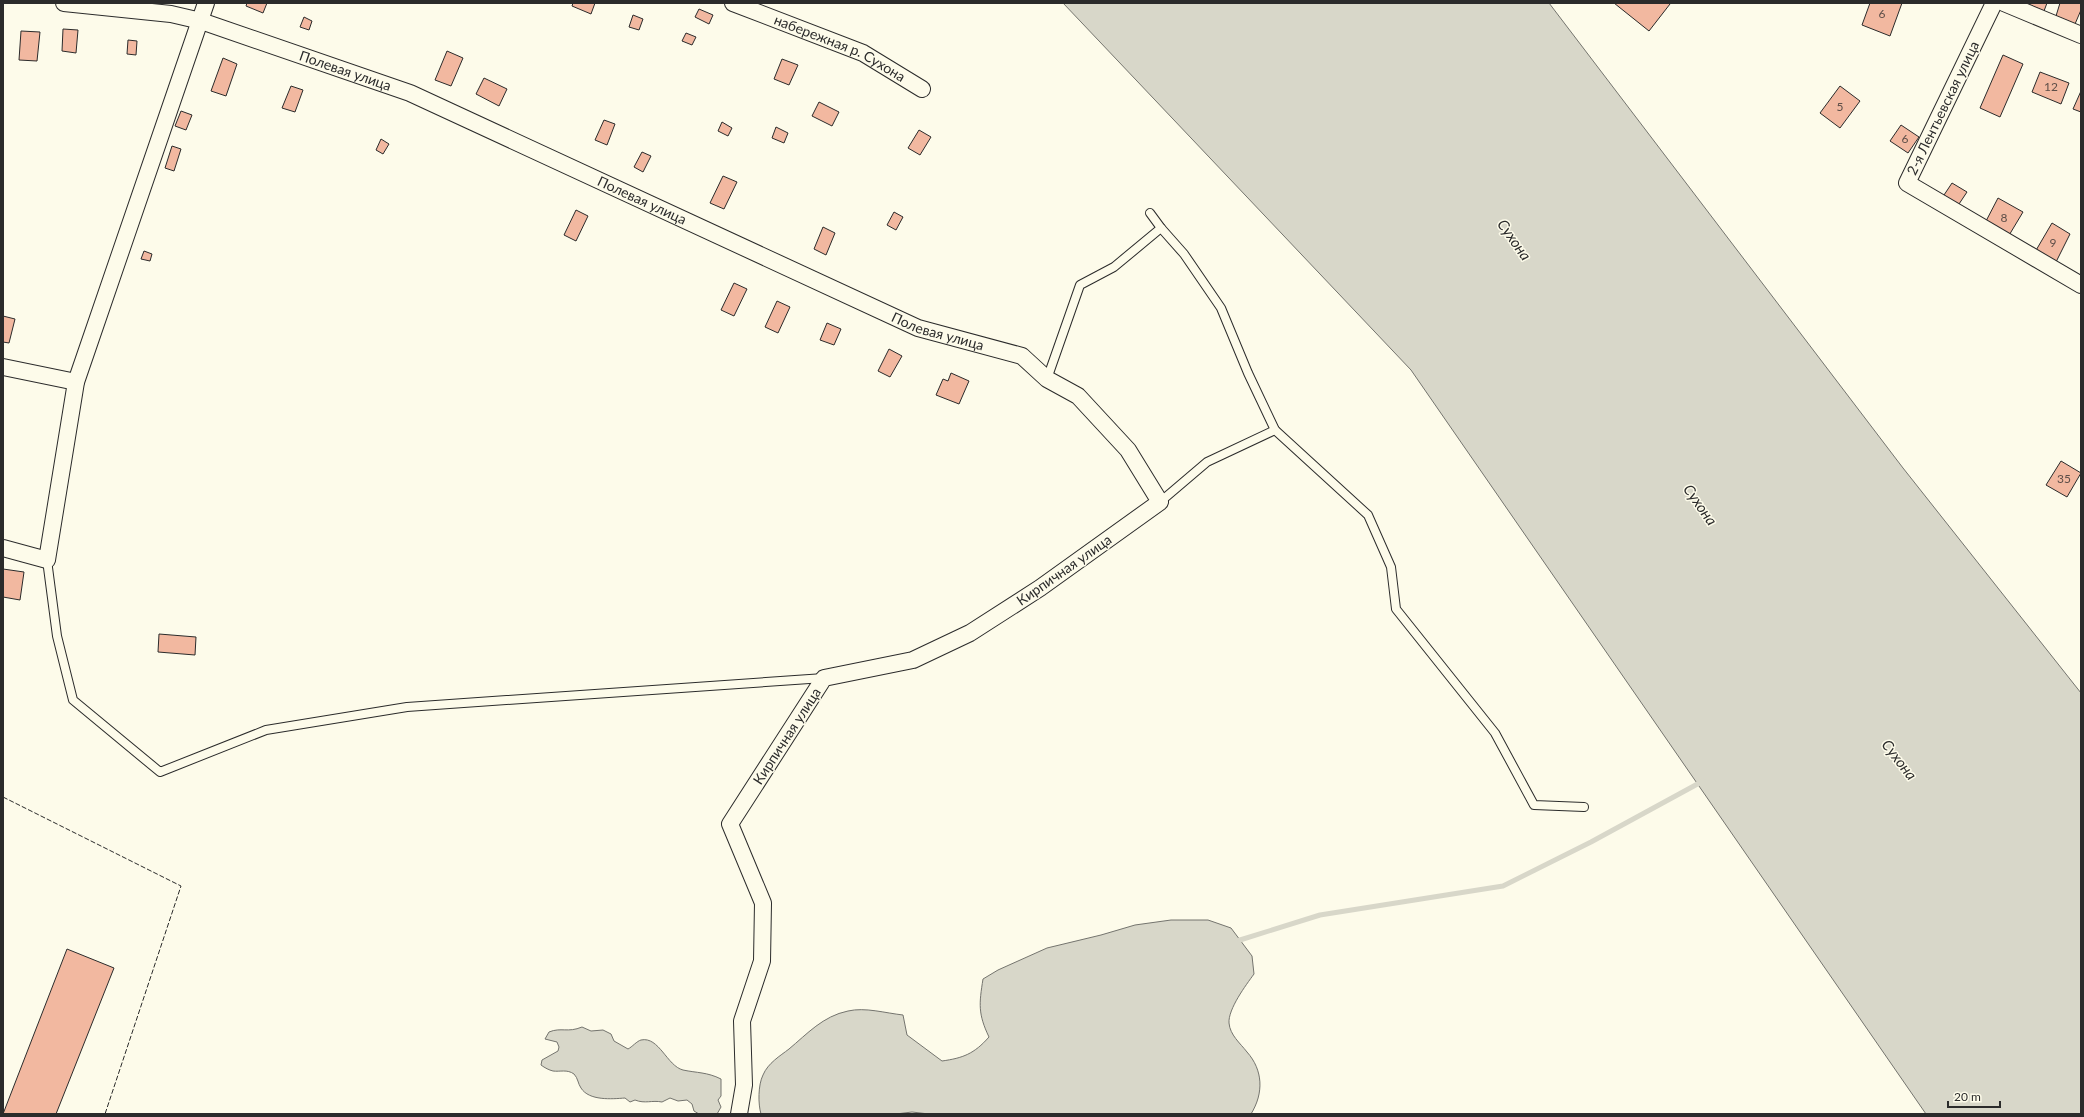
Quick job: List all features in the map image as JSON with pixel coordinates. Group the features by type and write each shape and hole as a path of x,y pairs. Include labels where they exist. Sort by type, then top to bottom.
{"street":[{"name":"Полевая улица","path":"64,3 171,14 201,21 410,93 918,328 1022,356 1047,379 1078,396 1128,450 1160,502"},
{"path":"3,548 47,560 76,382 206,3"},
{"name":"набережная р. Сухона","path":"733,3 863,53 922,89"},
{"name":"2-я Лентьевская улица","path":"1994,3 1908,183 2081,285"},
{"path":"2004,3 2081,35"},
{"path":"3,367 76,382"},
{"name":"Кирпичная улица","path":"739,1114 744,1085 742,1021 762,961 763,904 730,824 824,678 914,660 970,634 1040,588 1160,502"}],"lane":[{"path":"1150,213 1184,254 1221,308 1248,373 1275,430 1368,515 1391,567 1396,609 1495,733 1534,805 1584,807"},
{"path":"1047,379 1080,285 1114,267 1161,228"},
{"path":"1160,502 1207,462 1275,430"},
{"path":"47,560 57,636 73,700 160,772 266,730 407,706 824,678"}],"water":[{"name":"Сухона","path":"1063,3 1549,3 1903,468 2081,693 2081,1114 1926,1114 1411,370"},
{"path":"1171,920 1208,920 1231,928 1252,956 1254,974 1234,1004 1229,1017 1229,1023 1233,1035 1252,1059 1259,1074 1260,1090 1251,1114 929,1114 912,1112 896,1114 761,1114 759,1089 761,1079 768,1067 774,1060 823,1021 839,1013 861,1010 903,1015 907,1035 942,1061 962,1057 978,1048 989,1037 985,1029 980,1009 983,979 998,970 1047,948 1135,925"},
{"path":"582,1027 591,1031 603,1030 611,1034 614,1041 628,1049 641,1040 653,1042 677,1067 683,1070 711,1075 721,1079 721,1096 718,1100 721,1107 717,1114 699,1114 694,1111 692,1104 687,1100 678,1101 670,1098 662,1102 642,1102 635,1100 630,1102 625,1098 607,1099 595,1097 585,1092 574,1074 571,1072 553,1071 541,1065 542,1060 558,1051 559,1047 557,1042 545,1039 549,1032 557,1030 573,1030"}],"building":[{"path":"247,3 267,3 263,13 246,6"},
{"path":"573,3 595,3 591,14 572,6"},
{"path":"1614,3 1668,3 1670,4 1649,31"},
{"path":"1870,3 1902,3 1890,36 1862,25"},
{"path":"2025,3 2047,3 2044,11"},
{"path":"2060,3 2081,3 2081,10 2075,24 2056,16"},
{"path":"699,9 713,15 709,24 695,17"},
{"path":"633,15 643,19 639,30 629,27"},
{"path":"304,17 312,21 309,30 300,27"},
{"path":"63,29 78,30 76,53 62,51"},
{"path":"21,31 40,32 37,61 19,60"},
{"path":"686,33 696,37 692,45 682,41"},
{"path":"128,40 137,41 136,55 127,54"},
{"path":"447,51 463,58 451,86 435,80"},
{"path":"2003,55 2023,64 2000,117 1980,108"},
{"path":"223,58 237,64 226,96 211,91"},
{"path":"782,59 798,65 789,85 774,79"},
{"path":"2040,72 2069,83 2061,104 2032,92"},
{"path":"484,78 507,89 499,106 476,94"},
{"path":"291,86 303,90 295,112 282,108"},
{"path":"1840,86 1860,101 1840,128 1820,113"},
{"path":"2081,91 2081,112 2073,109"},
{"path":"819,102 839,112 832,126 812,116"},
{"path":"181,111 192,115 186,130 175,126"},
{"path":"604,120 615,124 607,145 595,140"},
{"path":"722,122 732,128 728,136 718,131"},
{"path":"1901,125 1919,137 1908,153 1890,141"},
{"path":"776,127 788,133 784,143 772,138"},
{"path":"919,130 931,137 920,155 908,148"},
{"path":"381,139 389,144 383,154 376,150"},
{"path":"172,146 181,149 174,171 165,168"},
{"path":"642,152 651,156 643,172 634,167"},
{"path":"723,176 737,182 724,209 710,203"},
{"path":"1952,183 1967,192 1957,207 1942,198"},
{"path":"1998,198 2023,212 2008,237 1985,223"},
{"path":"576,210 588,216 576,241 564,235"},
{"path":"894,212 903,217 896,230 887,225"},
{"path":"2052,223 2070,234 2055,264 2035,252"},
{"path":"823,227 835,233 826,255 814,249"},
{"path":"144,251 152,254 150,261 141,259"},
{"path":"734,283 747,289 734,316 721,310"},
{"path":"777,301 790,307 778,333 765,327"},
{"path":"3,316 15,319 9,343 3,342"},
{"path":"827,323 841,329 834,345 820,340"},
{"path":"889,349 902,356 890,377 878,371"},
{"path":"951,373 969,381 959,404 936,395 943,379 948,381"},
{"path":"2061,461 2081,473 2067,497 2046,485"},
{"path":"3,569 24,572 20,600 3,597"},
{"path":"159,634 196,637 195,655 158,652"},
{"path":"67,949 114,968 56,1114 3,1114"}],"waterway":[{"path":"1240,940 1320,915 1503,886 1591,842 1703,781"}],"fence":[{"path":"3,797 181,886 105,1114"}]}
